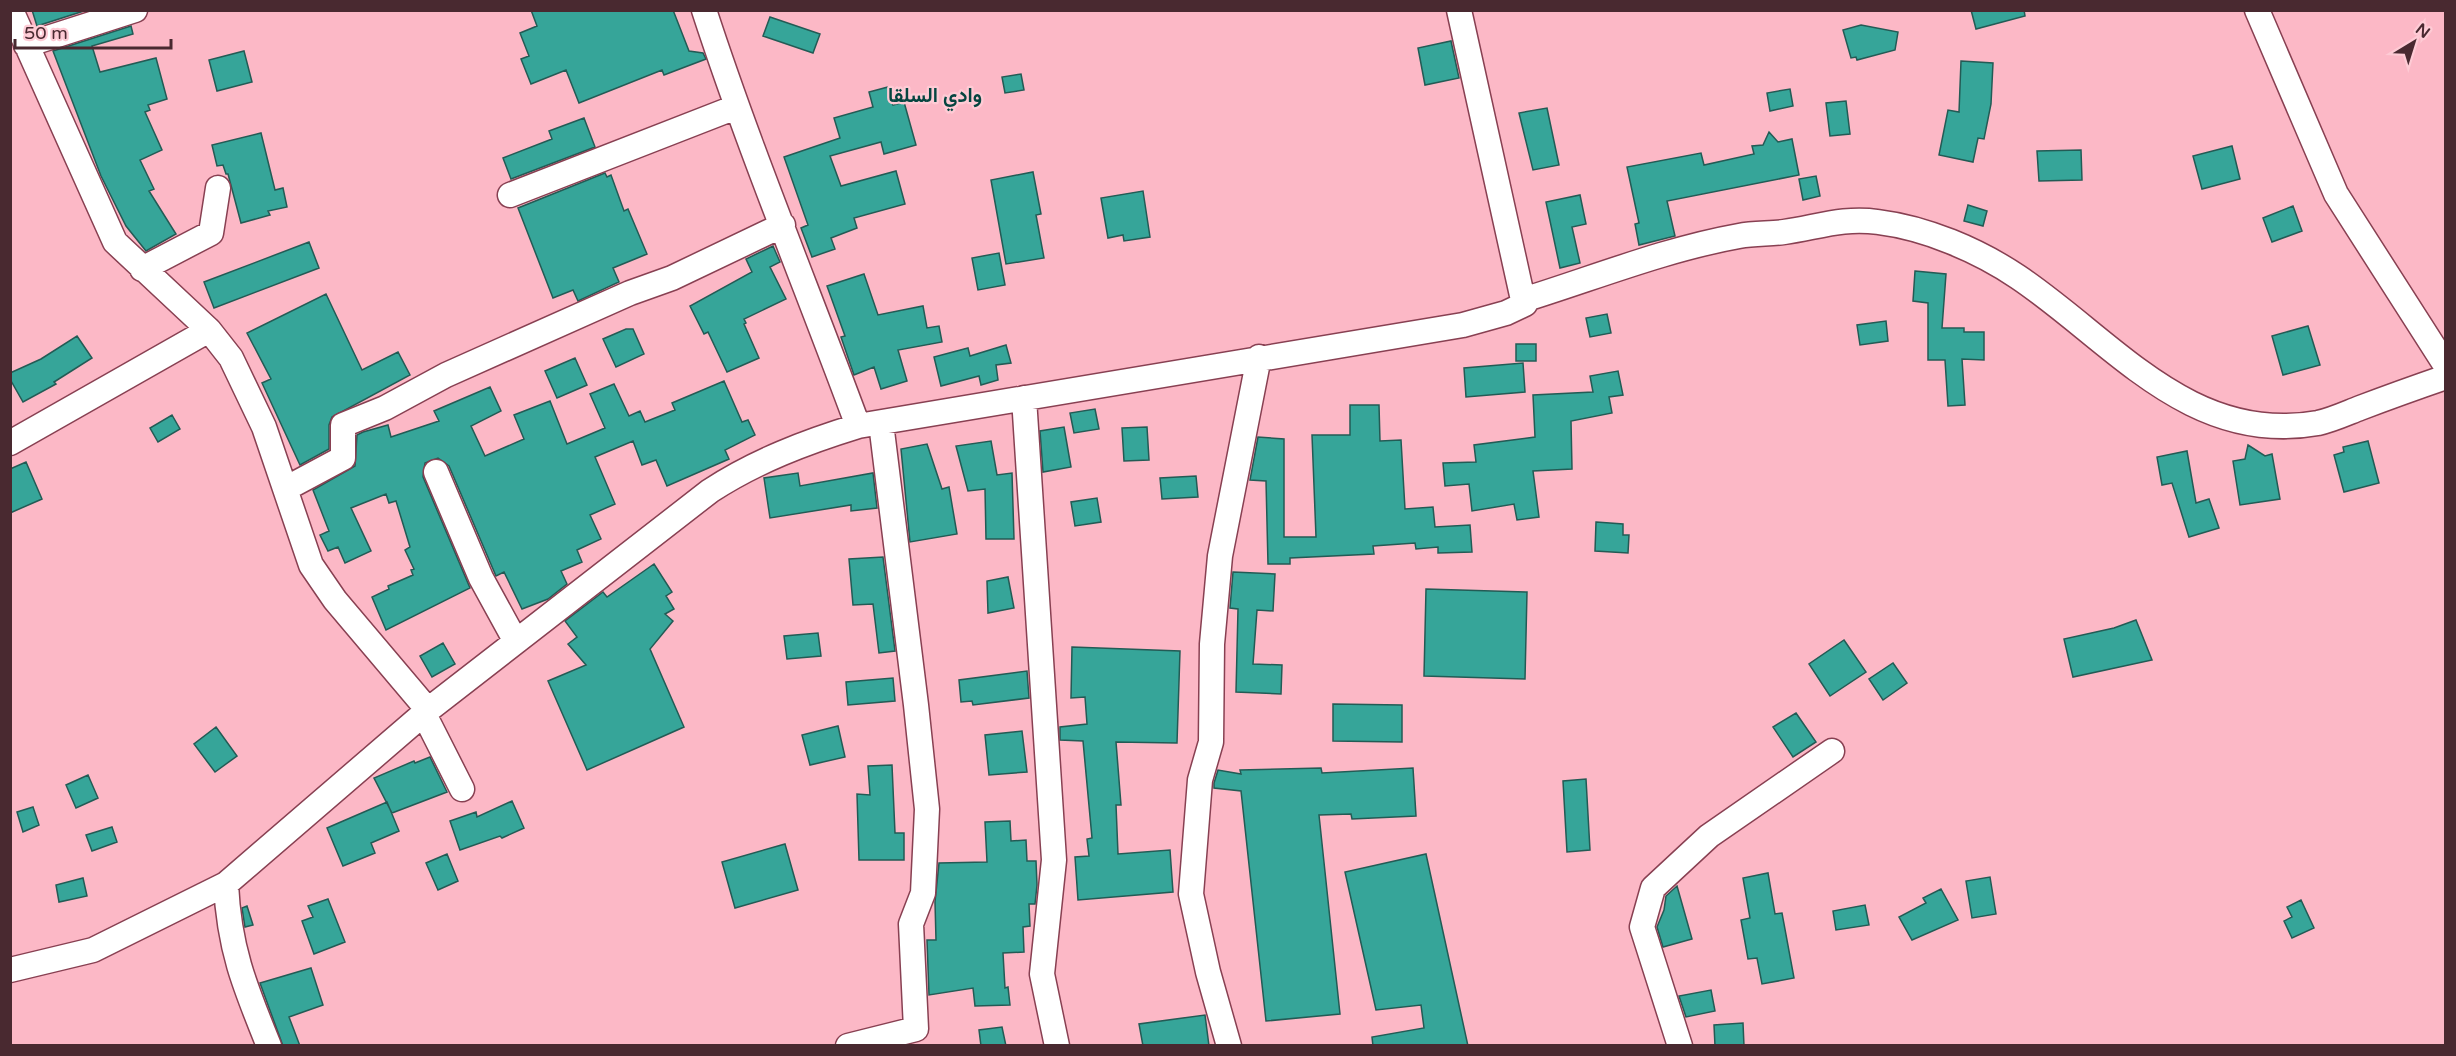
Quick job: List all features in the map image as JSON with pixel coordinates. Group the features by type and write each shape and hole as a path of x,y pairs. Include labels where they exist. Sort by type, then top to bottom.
{"street":[{"path":"11,10 115,242 209,330 231,358 244,380 286,488 296,527 310,565 335,600 426,712 462,789"},
{"path":"26,45 135,10"},
{"path":"704,10 736,107 783,225 869,425 916,705 927,808 923,892 911,924 918,1037 848,1046"},
{"path":"10,970 93,951 226,884 426,712 515,640 710,491 743,470 819,438 869,425 1259,357 1463,325 1506,313 1525,304 1459,10"},
{"path":"2257,10 2336,194 2445,366"},
{"path":"510,195 736,107"},
{"path":"142,269 211,233 218,188"},
{"path":"1523,300 1662,256 1740,236 1786,232 1835,220 1878,222 1915,230 1957,245 2016,276 2155,385 2244,424 2265,426 2319,423 2445,377"},
{"path":"286,488 343,458 343,425 385,408 446,375 630,293 672,278 783,225"},
{"path":"10,443 209,330"},
{"path":"1229,1046 1191,894 1200,780 1211,742 1212,645 1220,556 1259,357"},
{"path":"1024,398 1054,860 1042,974 1057,1046"},
{"path":"436,472 481,578 515,640"},
{"path":"1680,1046 1642,927 1653,888 1709,836 1832,751"},
{"path":"226,884 228,921 238,969 269,1046"}],"building":[{"path":"32,10 87,10 37,26"},
{"path":"531,10 673,10 689,51 703,53 706,59 664,75 662,70 579,103 566,70 531,84 521,59 529,56 520,33 537,26"},
{"path":"1971,10 2024,10 2025,16 1976,29"},
{"path":"770,17 820,34 813,53 763,36"},
{"path":"1861,25 1898,32 1895,50 1857,60 1856,57 1851,58 1843,30"},
{"path":"131,26 133,34 92,46 100,72 156,58 167,99 148,105 150,110 145,112 162,150 140,160 154,189 149,191 176,234 146,251 126,226 101,176 53,51"},
{"path":"1451,41 1459,78 1425,85 1418,48"},
{"path":"244,51 252,82 217,91 209,60"},
{"path":"1961,61 1993,63 1991,104 1984,139 1978,138 1973,162 1939,155 1948,110 1959,112"},
{"path":"1021,74 1024,90 1005,93 1002,77"},
{"path":"888,87 893,105 904,102 916,145 884,154 881,142 830,156 841,186 896,171 905,204 854,218 857,228 831,238 835,249 812,257 801,228 808,225 784,157 840,138 834,118 873,107 869,92"},
{"path":"1790,89 1793,106 1770,111 1767,93"},
{"path":"1846,101 1850,134 1830,136 1826,103"},
{"path":"1547,108 1559,165 1533,170 1519,113"},
{"path":"584,118 595,147 511,179 503,158 552,139 549,131"},
{"path":"1769,132 1778,142 1792,139 1799,175 1667,201 1675,236 1639,245 1635,224 1639,223 1627,167 1701,153 1704,165 1754,154 1752,146 1763,145"},
{"path":"261,133 275,190 283,188 287,207 268,211 270,215 241,223 228,174 223,165 217,166 212,145"},
{"path":"2232,146 2240,179 2202,189 2193,156"},
{"path":"2081,150 2082,180 2039,181 2037,151"},
{"path":"1033,172 1041,214 1036,215 1044,258 1006,264 991,180"},
{"path":"605,173 607,177 611,175 624,211 628,209 647,254 613,268 619,282 578,301 573,290 553,298 518,208"},
{"path":"1816,176 1820,196 1803,200 1799,179"},
{"path":"1143,191 1150,237 1124,241 1123,235 1108,238 1101,198"},
{"path":"1580,195 1586,224 1572,227 1580,263 1560,268 1546,202"},
{"path":"1968,205 1987,211 1983,226 1964,221"},
{"path":"2293,206 2302,231 2272,242 2263,218"},
{"path":"309,242 319,268 214,308 204,282"},
{"path":"773,246 780,262 770,267 786,299 744,319 759,358 727,372 708,332 704,334 690,306 752,272 746,259"},
{"path":"999,253 1005,285 978,290 972,258"},
{"path":"1915,271 1946,274 1942,328 1964,328 1964,332 1984,332 1984,360 1962,359 1965,405 1948,406 1945,360 1928,360 1928,303 1913,301"},
{"path":"864,274 878,315 923,306 927,328 939,326 942,342 898,350 907,381 881,389 874,367 854,375 841,337 845,336 827,286"},
{"path":"326,294 362,370 398,352 410,375 332,417 329,425 329,449 300,465 262,383 271,379 247,333"},
{"path":"1607,314 1611,333 1590,337 1586,318"},
{"path":"1886,321 1888,341 1860,345 1857,325"},
{"path":"2308,326 2320,365 2283,375 2272,336"},
{"path":"626,329 633,329 644,354 616,367 603,339"},
{"path":"77,336 92,358 54,382 56,384 23,402 10,379 10,373 41,359"},
{"path":"1516,344 1536,344 1536,361 1516,361"},
{"path":"1006,345 1011,363 996,365 998,380 981,385 979,376 941,386 934,357 968,348 970,356"},
{"path":"575,358 587,385 557,398 545,371"},
{"path":"1523,363 1525,392 1466,397 1464,368"},
{"path":"1618,371 1623,395 1609,397 1612,413 1571,421 1572,469 1533,471 1539,517 1517,520 1514,504 1472,511 1469,484 1445,486 1443,463 1476,462 1474,445 1535,437 1533,395 1593,392 1590,376"},
{"path":"724,381 742,422 748,420 755,435 725,450 729,459 667,486 656,460 642,465 633,441 595,457 615,504 590,515 601,539 577,550 582,562 561,571 567,584 548,599 522,609 504,572 496,576 449,466 438,458 425,463 423,477 470,588 386,630 372,597 389,589 388,586 413,575 411,570 414,569 405,550 410,547 396,501 389,503 386,494 351,508 371,551 345,563 338,547 328,551 320,535 329,531 313,490 355,466 357,435 363,432 388,425 391,437 439,421 434,411 490,387 501,411 471,426 485,456 524,439 514,415 550,401 567,444 605,428 590,394 614,384 629,416 640,411 645,422 675,410 672,403"},
{"path":"1350,405 1379,405 1380,441 1401,440 1405,509 1433,507 1435,527 1470,525 1472,552 1438,553 1438,547 1416,549 1415,543 1373,546 1374,554 1290,558 1290,564 1268,564 1266,481 1250,480 1258,437 1284,439 1284,537 1316,537 1312,435 1350,435"},
{"path":"1095,409 1099,429 1074,433 1070,413"},
{"path":"172,415 180,429 158,442 150,428"},
{"path":"1064,427 1071,467 1043,472 1040,431"},
{"path":"1147,427 1149,460 1124,461 1122,428"},
{"path":"991,441 997,475 1012,473 1014,539 986,539 985,489 968,491 956,446"},
{"path":"2368,441 2379,483 2344,492 2334,455 2344,452 2343,447"},
{"path":"927,444 942,489 949,487 957,534 910,542 901,449"},
{"path":"2248,445 2265,456 2272,454 2280,499 2240,505 2233,461 2245,459"},
{"path":"2187,451 2196,503 2209,499 2219,528 2189,537 2172,483 2162,485 2157,457"},
{"path":"26,462 42,499 10,513 10,469"},
{"path":"798,473 800,486 873,473 877,508 851,511 851,505 770,518 764,478"},
{"path":"1196,476 1198,497 1162,499 1160,478"},
{"path":"1097,498 1101,522 1075,526 1071,502"},
{"path":"1596,522 1623,524 1623,535 1629,535 1628,553 1595,551"},
{"path":"883,557 895,651 879,653 873,604 853,605 849,559"},
{"path":"654,564 672,592 666,596 674,609 665,614 673,621 650,649 684,727 587,770 548,681 586,665 568,644 577,637 565,621 603,592 607,597"},
{"path":"1233,572 1275,574 1273,611 1257,610 1253,664 1282,665 1281,694 1236,692 1238,609 1230,608"},
{"path":"1008,577 1014,608 988,613 987,581"},
{"path":"1426,589 1527,592 1525,679 1424,676"},
{"path":"2136,620 2152,660 2073,677 2064,639 2114,628"},
{"path":"818,633 821,656 787,659 784,636"},
{"path":"1844,640 1866,672 1830,696 1809,664"},
{"path":"443,643 455,664 432,677 420,656"},
{"path":"1072,647 1180,651 1177,743 1116,742 1121,805 1116,805 1118,854 1170,850 1173,892 1078,900 1075,857 1089,856 1087,839 1092,838 1083,741 1060,740 1060,727 1087,724 1085,697 1071,698"},
{"path":"1893,663 1907,683 1883,700 1869,679"},
{"path":"1027,671 1029,698 973,705 972,701 961,702 959,680"},
{"path":"893,678 895,701 848,705 846,682"},
{"path":"1333,704 1402,705 1402,742 1333,741"},
{"path":"1796,713 1816,742 1793,757 1773,727"},
{"path":"838,726 845,757 810,765 802,735"},
{"path":"216,727 237,756 215,772 194,744"},
{"path":"1022,731 1027,772 989,775 985,735"},
{"path":"430,757 447,792 392,813 374,778 414,761 415,763"},
{"path":"892,765 895,833 904,833 904,860 859,860 857,794 870,795 868,766"},
{"path":"1321,768 1322,773 1413,768 1416,816 1352,819 1351,814 1319,815 1340,1014 1266,1021 1241,791 1214,788 1214,783 1218,770 1241,774 1240,770"},
{"path":"88,775 98,798 76,808 66,785"},
{"path":"1586,779 1590,850 1567,852 1563,781"},
{"path":"512,801 524,828 502,838 500,836 460,850 450,821 476,812 477,817"},
{"path":"387,802 399,831 371,843 375,853 343,866 327,828"},
{"path":"33,807 39,825 23,832 17,812"},
{"path":"1010,821 1011,841 1026,840 1027,861 1036,861 1037,885 1035,904 1029,904 1030,926 1023,927 1024,952 1003,953 1005,988 1008,987 1010,1005 975,1006 973,988 929,995 927,940 936,940 935,902 939,863 987,862 985,822"},
{"path":"112,827 117,842 92,851 86,835"},
{"path":"785,844 798,890 735,908 722,862"},
{"path":"447,854 458,881 438,890 426,863"},
{"path":"1426,854 1468,1046 1373,1046 1372,1037 1424,1028 1421,1005 1376,1010 1345,872"},
{"path":"1768,873 1775,914 1782,913 1794,978 1762,984 1757,958 1748,959 1741,920 1750,918 1743,878"},
{"path":"1990,877 1996,914 1972,918 1966,881"},
{"path":"83,878 87,896 59,902 56,885"},
{"path":"1677,886 1692,939 1663,947 1657,927 1664,910 1666,896"},
{"path":"1941,889 1958,920 1912,940 1899,917 1926,903 1923,898"},
{"path":"328,899 345,942 314,954 302,921 313,917 308,906"},
{"path":"2301,900 2314,928 2292,938 2284,921 2292,917 2287,907"},
{"path":"1865,905 1869,925 1836,930 1833,911"},
{"path":"247,906 253,925 245,927 242,908"},
{"path":"311,968 323,1005 289,1017 300,1046 283,1046 260,983"},
{"path":"1711,990 1715,1011 1686,1017 1679,996"},
{"path":"1205,1015 1209,1046 1143,1046 1139,1024"},
{"path":"1743,1023 1744,1046 1715,1046 1714,1025"},
{"path":"1002,1027 1006,1046 981,1046 979,1030"}],"district":[{"name":"وادي السلقا","path":"935,95"}]}
